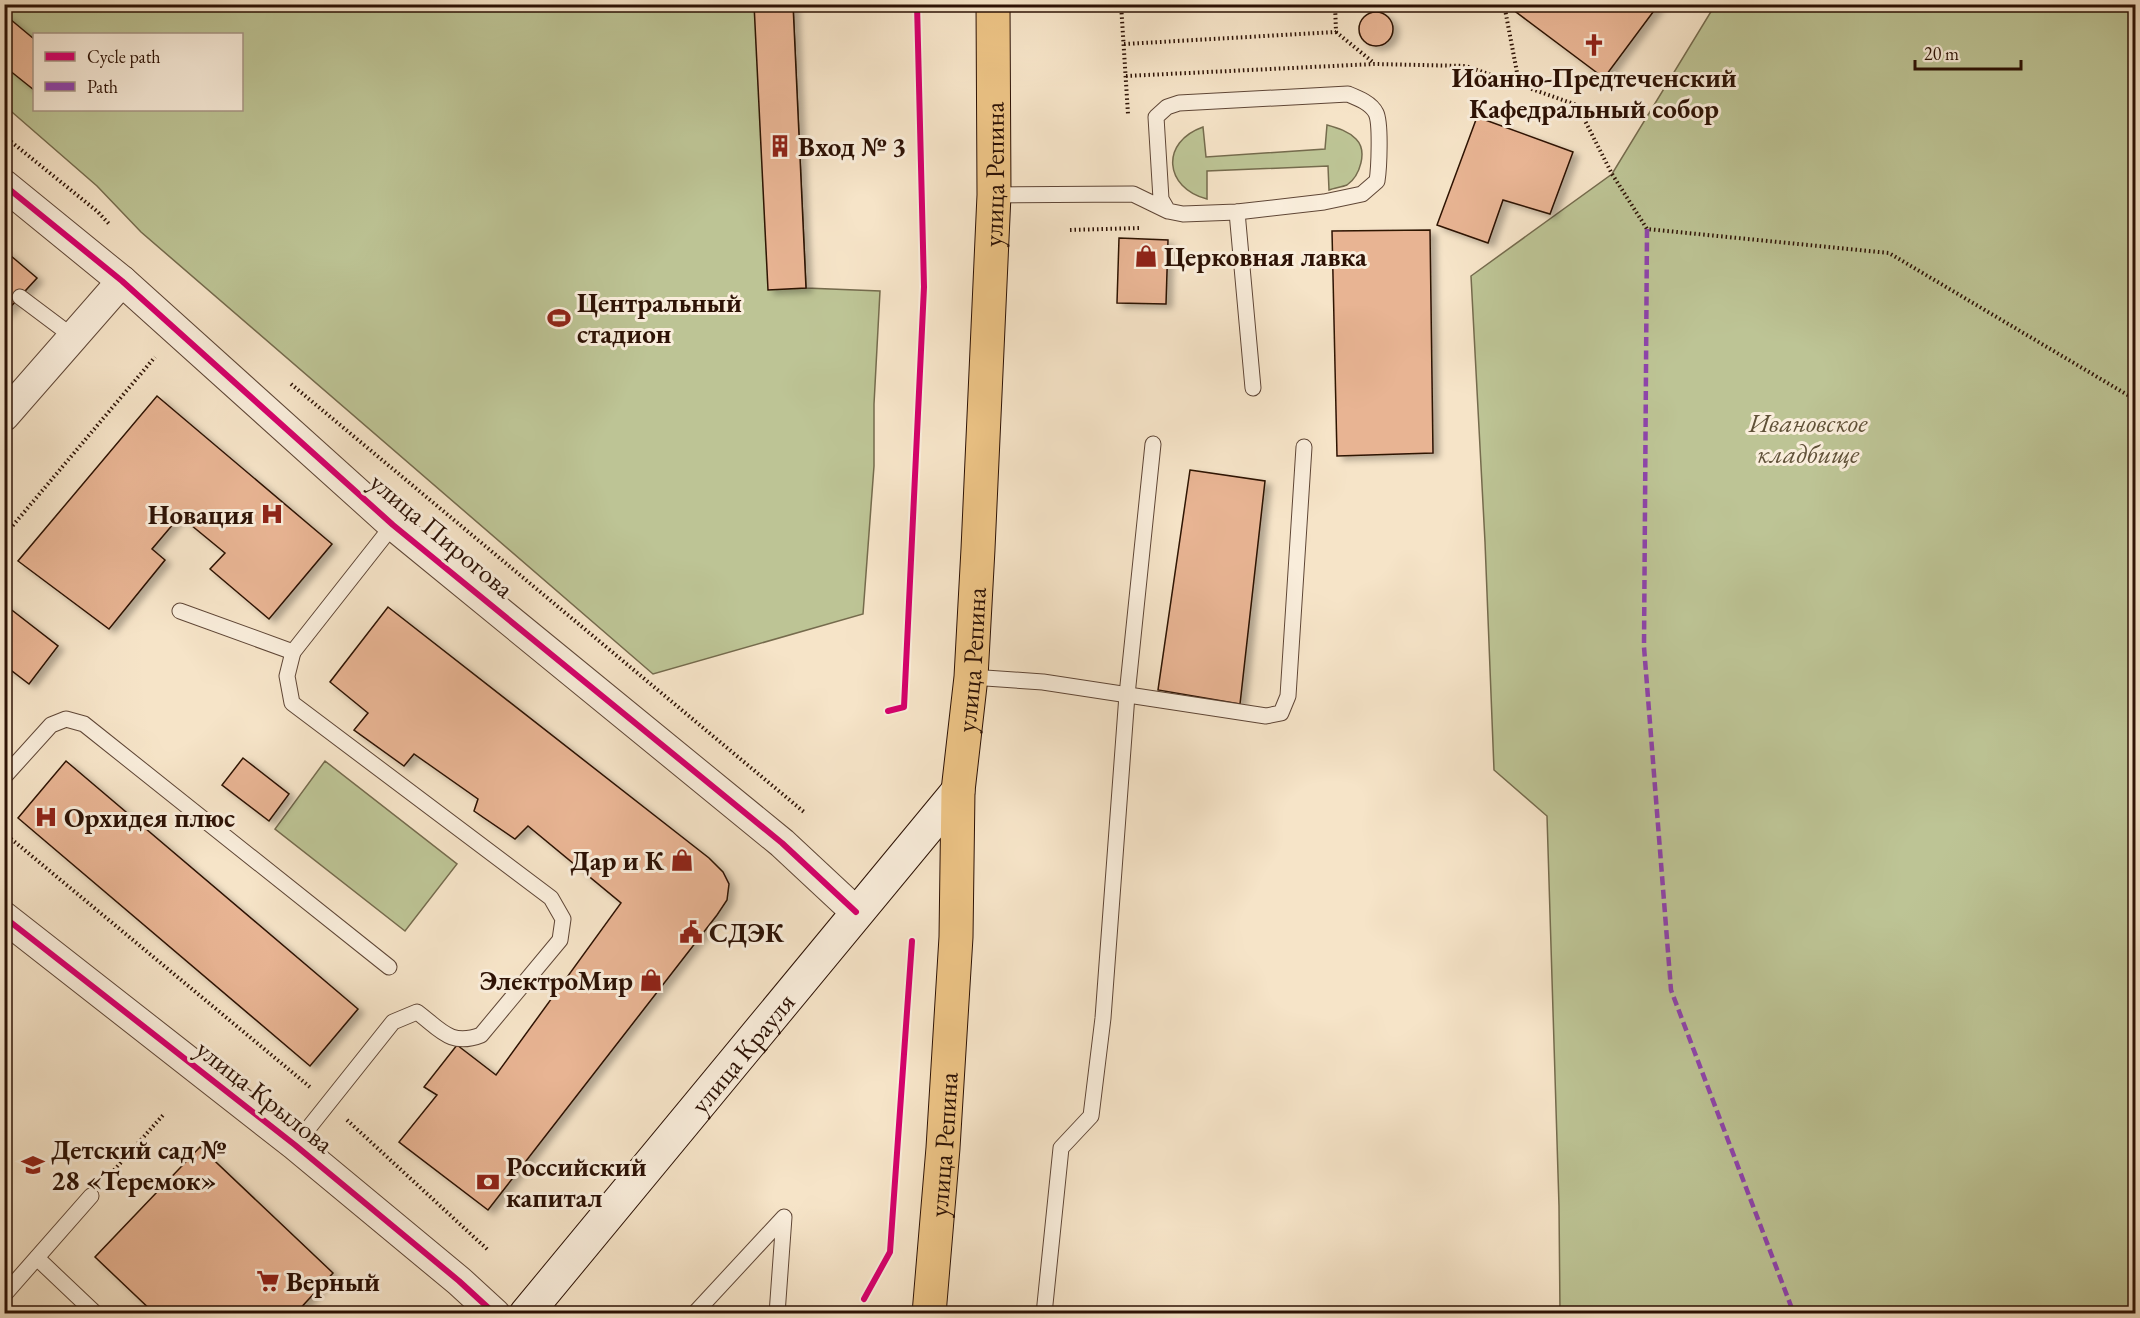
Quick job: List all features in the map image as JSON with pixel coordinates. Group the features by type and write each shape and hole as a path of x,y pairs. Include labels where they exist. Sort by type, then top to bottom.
{"main road":[{"name":"улица Репина","path":"929,1314 943,1148 956,937 958,791 971,677 994,195 993,4"},
{"name":"улица Крауля","path":"526,1314 958,791"}],"street":[{"name":"улица Пирогова","path":"4,185 122,281 393,525 782,843 856,912"},
{"path":"4,416 122,281"},
{"name":"улица Крылова","path":"4,917 295,1145 459,1281 495,1314"}],"lane":[{"path":"994,195 1133,194 1168,211 1183,214 1237,212 1324,202 1362,194 1377,181 1380,161 1376,113 1364,101 1348,94 1179,103 1167,107 1156,117 1161,199 1168,211"},
{"path":"1237,212 1253,388"},
{"path":"20,297 72,336"},
{"path":"1044,1314 1061,1148 1091,1116 1102,1018 1127,695 1153,444"},
{"path":"971,677 1043,682 1266,716 1281,713 1288,696 1304,447"},
{"path":"295,1145 393,1022 417,1012 453,1039 467,1040 481,1035 560,940 563,919 551,898 292,703 286,676 293,652 393,525"},
{"path":"180,611 293,652"},
{"path":"4,777 51,725 66,719 84,724 389,967"},
{"path":"4,1295 92,1196"},
{"path":"694,1314 784,1217 777,1314"},
{"path":"37,1258 96,1314"}],"path":[{"path":"1335,4 1336,32"},
{"path":"1504,4 1519,83 1577,105 1612,174 1647,229 1889,253 2136,400"},
{"path":"1124,44 1336,32 1374,64"},
{"path":"4,136 98,212 113,229"},
{"path":"4,536 155,357"},
{"path":"291,384 804,812"},
{"path":"4,833 329,1103 488,1250"},
{"path":"92,1196 164,1114"}],"green space":[{"name":"Центральный стадион","path":"5,5 793,5 806,288 880,291 874,404 874,466 863,614 653,674 141,232 97,186 5,106"},
{"name":"Ивановское кладбище","path":"1715,5 2135,5 2135,1313 1560,1313 1547,816 1494,770 1471,276 1612,174"},
{"path":"1327,125 1343,130 1360,144 1362,156 1359,170 1352,181 1345,186 1329,190 1328,166 1207,171 1207,199 1182,185 1176,175 1173,164 1174,153 1179,143 1189,134 1203,127 1206,157 1325,149"},
{"path":"325,761 457,864 405,931 275,829"}],"building":[{"name":"Вход № 3","path":"754,4 793,4 806,288 768,290"},
{"name":"Иоанно-Предтеченский Кафедральный собор","path":"1521,4 1659,4 1604,78 1516,12"},
{"path":"1376,12 1388,17 1393,29 1388,41 1376,46 1364,41 1359,29 1364,17"},
{"path":"4,14 33,38 33,89 4,66"},
{"path":"1477,117 1573,152 1550,214 1503,200 1488,243 1437,225"},
{"path":"1430,230 1433,453 1337,456 1332,231"},
{"path":"1119,238 1168,240 1166,304 1117,303"},
{"path":"4,250 37,278 4,314"},
{"path":"157,396 332,544 269,619 210,569 225,553 180,516 152,549 165,560 109,629 18,561"},
{"path":"1190,470 1265,481 1240,704 1158,690"},
{"path":"4,604 58,646 29,684 8,668 4,672"},
{"path":"388,607 709,858 723,872 729,884 727,900 717,915 488,1210 399,1142 437,1095 424,1087 457,1045 496,1075 621,903 528,826 515,839 474,811 478,799 414,754 404,766 354,730 368,713 330,682"},
{"path":"243,758 289,794 269,821 222,785"},
{"path":"66,761 358,1009 310,1066 18,818"},
{"path":"200,1147 333,1273 295,1314 155,1314 95,1257"}],"marked path":[{"path":"1647,229 1644,647 1671,990 1794,1314"}],"cycle path":[{"path":"888,711 904,707 924,287 917,4"},
{"path":"4,185 122,281 393,525 782,843 856,912"},
{"path":"4,917 295,1145 459,1281 495,1314"},
{"path":"864,1299 890,1252 912,941"}],"place":[{"name":"Иоанно-Предтеченский Кафедральный собор","path":"1594,45"},
{"name":"Вход № 3","path":"780,146"},
{"name":"Церковная лавка","path":"1146,256"},
{"name":"Центральный стадион","path":"559,318"},
{"name":"Новация","path":"272,514"},
{"name":"Орхидея плюс","path":"46,817"},
{"name":"Дар и К","path":"682,860"},
{"name":"СДЭК","path":"691,932"},
{"name":"ЭлектроМир","path":"651,980"},
{"name":"Детский сад № 28 «Теремок»","path":"33,1165"},
{"name":"Российский капитал","path":"488,1182"},
{"name":"Верный","path":"268,1281"}]}
